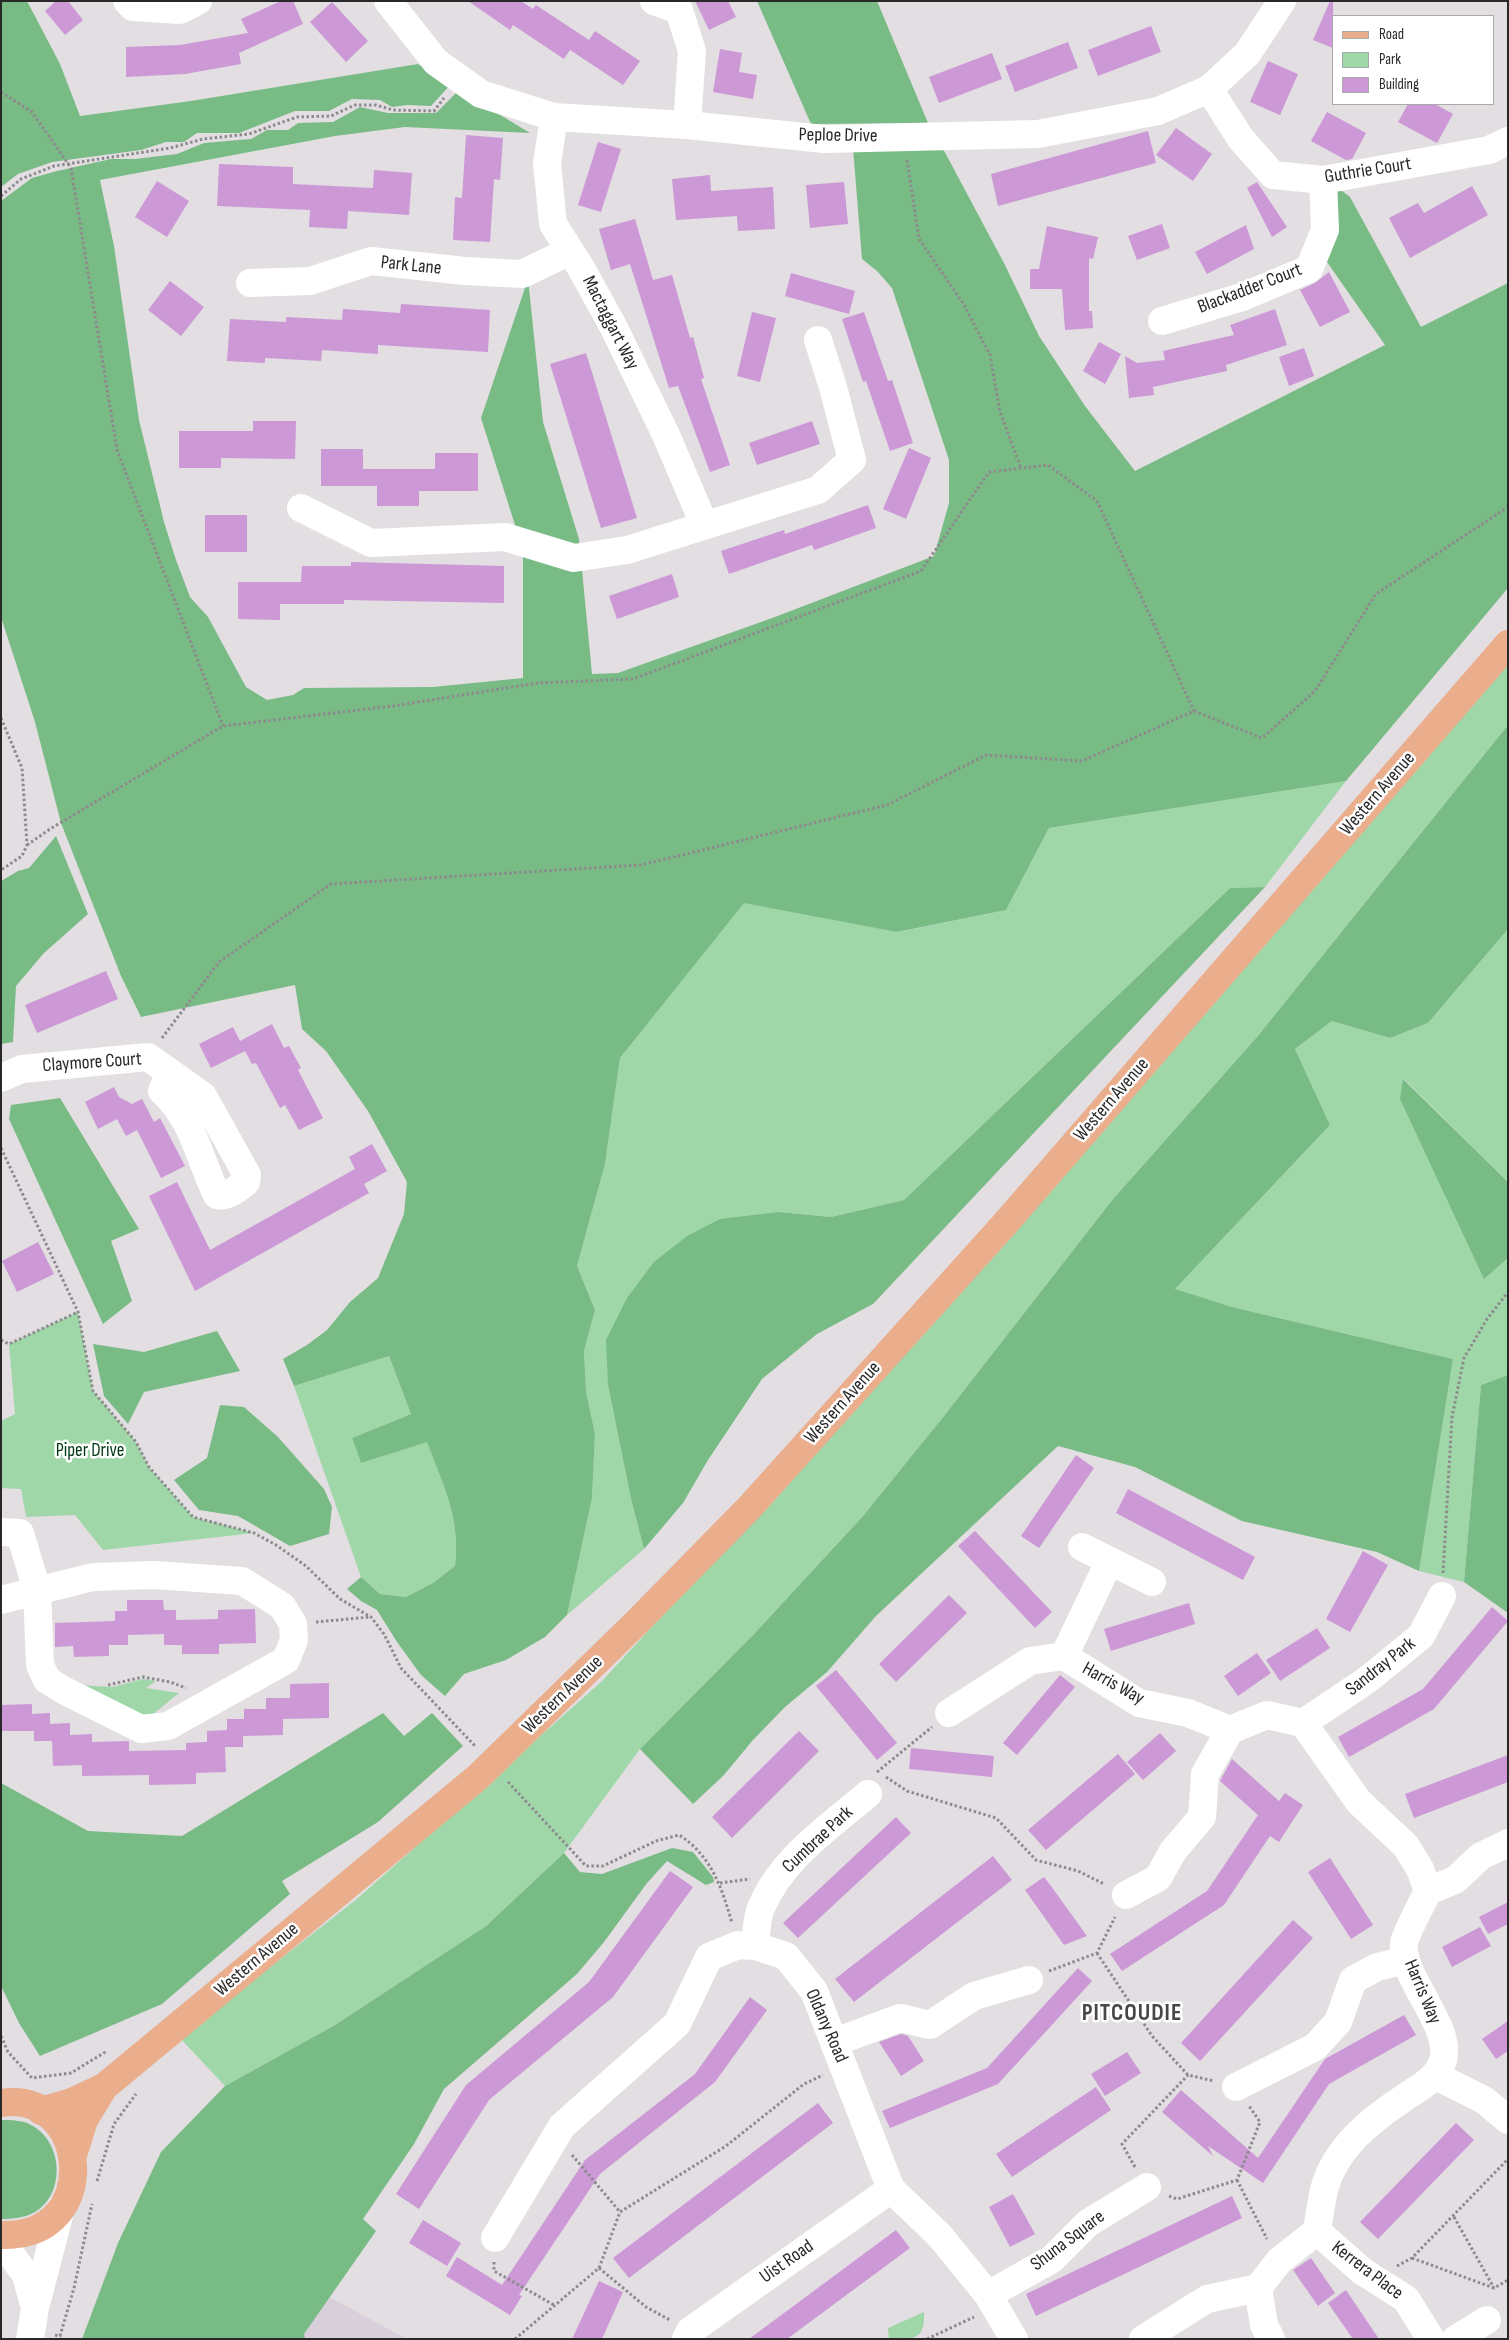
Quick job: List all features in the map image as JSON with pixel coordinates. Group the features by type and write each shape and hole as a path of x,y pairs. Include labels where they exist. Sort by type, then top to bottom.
{"main road":[{"name":"Western Avenue","path":"41,2110 72,2102 104,2087 478,1777 636,1624 748,1509 1003,1226 1508,644"},
{"name":"Western Avenue","path":"73,2155 84,2120 104,2087"},
{"path":"1,2235 14,2236 32,2231 48,2222 62,2208 70,2192 74,2174 73,2155 61,2130 41,2110 25,2104 3,2101"}],"street":[{"path":"127,1 133,7 180,10 198,1"},
{"name":"Peploe Drive","path":"388,1 436,62 481,94 554,117 687,126 824,139 1038,134 1158,111 1209,89 1247,54 1282,1"},
{"path":"654,1 679,10 692,51 687,126"},
{"name":"Guthrie Court","path":"1209,89 1241,139 1273,175 1323,180 1488,150 1508,141"},
{"name":"Mactaggart Way","path":"554,117 547,163 553,224 613,326 666,434 704,524"},
{"name":"Blackadder Court","path":"1162,321 1242,297 1309,269 1325,230 1323,180"},
{"name":"Park Lane","path":"250,283 310,281 371,261 466,272 522,274 570,251"},
{"path":"301,508 371,543 505,537 574,558 627,550 704,524 818,490 852,460 833,387 818,340"},
{"name":"Claymore Court","path":"1,1078 22,1069 148,1057 203,1096 247,1175 246,1182 228,1194 221,1197 217,1195 187,1122 180,1110 162,1091 170,1073"},
{"path":"1,1532 20,1533 37,1590 40,1665 47,1680 141,1730 168,1726 213,1699 286,1660 294,1640 293,1624 282,1606 242,1581 154,1575 93,1577 37,1590 1,1600"},
{"path":"1082,1547 1107,1565 1152,1582"},
{"path":"950,1713 1030,1661 1064,1656 1107,1565"},
{"name":"Sandray Park","path":"1303,1723 1368,1680 1421,1636 1442,1596"},
{"name":"Harris Way","path":"1064,1656 1139,1702 1188,1713 1230,1730"},
{"path":"1126,1895 1158,1878 1173,1851 1202,1817 1205,1774 1230,1730 1267,1715 1303,1723 1359,1802 1406,1846 1420,1869 1428,1891 1454,1880 1481,1856 1508,1842"},
{"name":"Cumbrae Park","path":"747,1946 760,1909 780,1874 872,1783"},
{"name":"Harris Way","path":"1428,1891 1404,1942 1406,1960 1443,2040 1443,2060 1436,2076"},
{"path":"495,2238 562,2126 677,2024 709,1957 747,1946"},
{"name":"Oldany Road","path":"747,1946 786,1956 814,1991 891,2189 940,2236 992,2301 1014,2339"},
{"path":"1236,2088 1315,2047 1338,2022 1353,1980 1377,1967 1406,1960"},
{"path":"839,2054 900,2018 930,2025 974,1996 1029,1980"},
{"path":"1143,2339 1207,2299 1258,2288 1279,2261 1317,2231 1324,2189 1341,2154 1358,2133 1382,2113 1436,2076 1484,2100 1506,2116"},
{"name":"Shuna Square","path":"992,2301 1052,2259 1088,2223 1147,2187"},
{"name":"Uist Road","path":"688,2335 891,2189"},
{"path":"32,2326 62,2208"},
{"name":"Kerrera Place","path":"1317,2231 1362,2272 1406,2299 1431,2339"},
{"path":"1,2241 26,2275 32,2326"},
{"path":"1258,2288 1264,2325 1271,2339"},
{"path":"1456,2339 1486,2320"}],"path":[{"path":"1,196 21,179 54,166 170,148 203,139 249,134 297,117 330,116 355,105 376,105 393,110 434,111 460,79"},
{"path":"1,92 32,112 71,168 117,450 224,726"},
{"path":"904,137 919,239 963,303 990,355 1000,412 1021,468"},
{"path":"27,845 224,726 393,706 537,683 633,679 921,571 988,472 1048,465 1097,501 1194,711 1262,738 1315,691 1376,594 1508,507"},
{"path":"148,1057 219,962 331,884 641,864 887,805 986,755 1082,761 1194,711"},
{"path":"1,718 9,733 22,768 27,845 22,856 1,870"},
{"path":"1,1148 78,1312 93,1391 136,1442 149,1467 194,1517 254,1533 276,1545 306,1566 340,1599 371,1618 384,1634 401,1668 434,1702"},
{"path":"1442,1596 1452,1417 1464,1358 1487,1319 1508,1292"},
{"path":"1,1340 9,1344 78,1312"},
{"path":"293,1624 371,1618"},
{"path":"100,1685 109,1685 144,1677 170,1682 213,1699"},
{"path":"872,1783 950,1713"},
{"path":"872,1783 907,1791 996,1818 1036,1860 1078,1871 1126,1895 1097,1953 1029,1980"},
{"path":"539,1816 586,1866 603,1866 656,1841 679,1836 690,1842 707,1862 720,1883 747,1946"},
{"path":"1097,1953 1152,2036 1188,2075 1236,2088 1260,2122 1237,2180 1279,2261"},
{"path":"1,2036 8,2052 32,2078 71,2073 111,2048"},
{"path":"515,2339 599,2268 620,2212 726,2146 839,2054"},
{"path":"1188,2075 1122,2144 1147,2187 1177,2200 1237,2180"},
{"path":"96,2185 114,2124 139,2089"},
{"path":"562,2126 571,2154 620,2212"},
{"path":"1374,2279 1412,2258 1508,2159"},
{"path":"32,2326 59,2337 74,2288 94,2194"},
{"path":"1454,2216 1494,2288"},
{"path":"495,2238 494,2272 554,2306"},
{"path":"1412,2258 1494,2288 1508,2280"},
{"path":"599,2268 646,2306 688,2335"},
{"path":"927,2339 992,2301"}],"shaded area":[{"path":"329,2297 407,2339 305,2339 303,2334"}],"green space":[{"path":"1,1 27,1 60,64 80,116 191,101 418,64 451,84 431,106 408,105 392,107 380,100 352,99 329,111 295,111 239,133 197,133 184,142 166,142 141,150 52,162 18,174 1,187"},
{"path":"757,1 877,1 928,123 811,124"},
{"path":"459,90 530,133 405,127 335,136 100,180 114,246 139,420 164,522 176,560 190,597 208,617 246,687 267,700 293,695 304,688 433,687 523,678 523,550 481,418 528,279 543,422 579,539 592,674 618,673 775,617 934,556 949,503 949,460 892,288 877,271 862,259 853,148 941,145 1005,265 1039,336 1085,406 1135,471 1385,345 1327,262 1337,187 1350,197 1421,327 1508,283 1508,588 1346,781 1049,828 1006,910 897,932 744,903 620,1058 605,1164 577,1266 595,1310 584,1351 586,1391 595,1434 592,1498 567,1615 545,1637 506,1660 464,1674 445,1696 421,1675 377,1610 361,1601 347,1589 361,1577 380,1594 406,1597 433,1583 455,1566 456,1549 453,1517 427,1442 361,1463 352,1438 411,1414 389,1356 294,1386 283,1359 307,1345 327,1330 350,1302 378,1278 404,1214 407,1182 368,1111 326,1051 302,1029 295,985 141,1017 121,976 61,823 35,722 1,617 1,201 32,178 57,171 111,159 135,159 177,154 204,143 251,139 267,130 288,130 298,123 333,122 360,107 388,113 436,113"},
{"path":"1508,656 1508,725 1257,1037 1113,1199 944,1416 863,1516 754,1634 640,1749 564,1853 486,1926 335,2025 225,2086 180,2038 358,1898 601,1682 966,1287"},
{"path":"1508,725 1508,929 1428,1023 1390,1038 1332,1021 1295,1049 1330,1125 1175,1289 1232,1307 1453,1359 1419,1571 1377,1552 1242,1521 1135,1467 1058,1446 876,1616 827,1672 785,1707 753,1740 723,1776 693,1804 640,1749 754,1634 863,1516 944,1416 1113,1199 1257,1037"},
{"path":"1346,781 1265,887 1230,888 904,1200 831,1217 779,1212 608,1385 631,1499 644,1549 567,1615 592,1498 595,1434 586,1391 584,1351 595,1310 577,1266 605,1164 620,1058 744,902 898,932 1006,910 1049,828"},
{"path":"56,836 88,914 44,953 16,986 13,1042 1,1044 1,881 18,871 29,868"},
{"path":"1265,887 873,1304 817,1334 762,1379 708,1460 683,1503 644,1549 631,1499 608,1385 606,1340 627,1298 654,1262 687,1236 720,1219 779,1212 831,1217 904,1200 1230,888"},
{"path":"1508,929 1508,1182 1404,1079 1484,1278 1508,1258 1508,1375 1481,1385 1464,1582 1419,1571 1453,1359 1232,1307 1174,1290 1330,1125 1295,1049 1332,1021 1390,1038 1428,1023"},
{"path":"1403,1079 1508,1182 1508,1258 1484,1279 1400,1099"},
{"path":"60,1098 139,1229 111,1241 132,1301 103,1324 9,1119 11,1105"},
{"name":"Piper Drive","path":"78,1312 93,1391 136,1442 149,1467 193,1517 254,1533 103,1550 75,1515 26,1517 21,1489 1,1488 1,1421 15,1414 9,1344"},
{"path":"217,1331 240,1371 144,1392 128,1424 104,1396 93,1344 144,1352"},
{"path":"389,1356 411,1414 352,1438 361,1463 427,1441 449,1502 455,1532 455,1566 433,1583 406,1597 380,1594 361,1577 294,1386"},
{"path":"1508,1375 1508,1613 1464,1582 1481,1385"},
{"path":"220,1405 244,1407 278,1437 324,1489 332,1507 329,1534 290,1546 238,1516 199,1510 174,1480 207,1458"},
{"path":"143,1679 156,1681 146,1688 179,1693 147,1719 76,1685 113,1687"},
{"path":"383,1713 404,1736 432,1713 463,1746 378,1822 282,1881 290,1894 162,2004 40,2056 19,2023 1,1986 1,1783 88,1831 182,1836"},
{"path":"672,1848 693,1852 713,1877 714,1882 706,1885 667,1861 647,1883 604,1942 577,1974 444,2089 414,2144 363,2219 376,2231 304,2334 305,2339 82,2339 118,2243 161,2152 225,2086 335,2025 486,1926 564,1853 580,1872 602,1874"},
{"path":"1,2120 28,2123 42,2133 55,2155 56,2181 52,2193 45,2204 35,2212 18,2218 1,2219"},
{"path":"924,2312 923,2328 917,2336 906,2339 889,2339 888,2328"}],"building":[{"path":"56,1 68,1 83,20 65,35 45,11"},
{"path":"281,1 293,1 303,24 239,53 241,64 185,74 126,77 126,47 180,45 248,33 241,19"},
{"path":"468,1 521,1 533,9 536,5 589,40 595,31 640,61 623,85 570,50 564,59 513,25 510,30"},
{"path":"695,1 728,1 736,17 709,30"},
{"path":"1330,1 1333,1 1332,48 1313,40"},
{"path":"332,2 368,41 346,62 310,22"},
{"path":"1151,26 1161,52 1098,76 1088,50"},
{"path":"1068,42 1078,68 1015,92 1005,66"},
{"path":"720,49 742,53 739,72 757,75 753,99 713,92"},
{"path":"992,53 1002,79 939,103 929,77"},
{"path":"1268,61 1298,74 1280,115 1250,102"},
{"path":"1407,105 1437,105 1453,114 1437,143 1398,122"},
{"path":"1327,112 1366,133 1352,159 1346,160 1311,141"},
{"path":"1176,128 1212,154 1193,181 1156,155"},
{"path":"1148,131 1156,163 998,206 991,174"},
{"path":"466,135 503,138 500,180 494,179 490,242 453,240 455,197 462,198"},
{"path":"598,142 621,149 601,212 578,205"},
{"path":"219,164 293,167 293,184 373,188 374,170 412,173 409,215 348,211 347,229 309,227 310,210 217,206"},
{"path":"710,175 711,191 773,187 775,229 738,231 737,216 676,220 672,179"},
{"path":"157,181 189,201 167,237 135,217"},
{"path":"844,182 848,224 810,228 806,185"},
{"path":"1257,182 1287,227 1272,237 1247,188"},
{"path":"1472,186 1488,215 1410,258 1389,218 1418,203 1424,213"},
{"path":"635,219 653,280 672,275 690,338 693,337 704,378 701,379 730,465 710,472 678,386 669,388 630,264 611,270 599,229"},
{"path":"1162,224 1170,248 1137,260 1128,236"},
{"path":"1246,225 1254,249 1207,274 1195,252"},
{"path":"1047,226 1098,237 1093,259 1089,258 1089,311 1092,311 1093,328 1065,330 1062,289 1030,289 1030,269 1039,269"},
{"path":"1329,272 1350,312 1320,327 1300,290 1315,283"},
{"path":"791,273 855,291 849,314 785,296"},
{"path":"170,281 204,307 181,336 148,310"},
{"path":"401,304 490,310 488,352 378,345 378,354 322,350 321,361 265,358 265,363 227,361 230,319 286,322 286,317 342,320 343,309 400,313"},
{"path":"1275,309 1287,345 1226,365 1227,371 1153,387 1154,395 1129,398 1125,356 1137,363 1165,360 1163,351 1234,335 1230,325"},
{"path":"752,312 776,318 760,382 737,376"},
{"path":"864,312 888,381 892,380 913,443 890,451 866,381 863,382 842,319"},
{"path":"1099,342 1121,354 1105,384 1083,371"},
{"path":"1304,348 1314,376 1289,386 1279,357"},
{"path":"586,353 637,518 601,528 550,364"},
{"path":"253,421 296,421 295,459 221,458 221,468 179,468 179,431 253,431"},
{"path":"812,421 820,444 757,465 749,443"},
{"path":"909,448 931,458 906,519 883,509"},
{"path":"321,449 363,449 363,469 435,469 435,453 478,453 478,491 419,491 419,506 377,506 377,486 321,486"},
{"path":"868,505 876,528 814,550 812,545 729,574 721,551 784,530 785,534"},
{"path":"205,515 247,515 247,552 205,552"},
{"path":"351,562 504,566 504,603 344,600 344,604 280,604 280,620 238,619 238,582 301,582 302,566 351,566"},
{"path":"672,574 679,597 617,619 609,596"},
{"path":"106,971 118,999 37,1033 25,1005"},
{"path":"272,1024 284,1048 289,1046 301,1068 298,1070 323,1118 299,1130 285,1105 280,1108 256,1063 252,1064 245,1051 211,1068 199,1044 233,1027 240,1041"},
{"path":"114,1087 119,1097 132,1104 142,1099 154,1122 160,1118 185,1166 161,1178 137,1130 126,1136 117,1119 98,1129 85,1102"},
{"path":"372,1144 387,1171 364,1184 369,1193 195,1291 149,1196 177,1182 210,1250 355,1169 349,1157"},
{"path":"38,1242 54,1274 17,1292 2,1261"},
{"path":"1076,1455 1094,1468 1039,1548 1021,1536"},
{"path":"1128,1489 1255,1557 1243,1580 1116,1513"},
{"path":"975,1531 1052,1612 1035,1628 958,1546"},
{"path":"1363,1551 1388,1565 1350,1632 1326,1619"},
{"path":"949,1595 967,1613 896,1682 879,1664"},
{"path":"127,1600 163,1600 164,1610 176,1610 176,1620 218,1619 218,1610 255,1609 256,1643 219,1644 219,1654 182,1654 182,1645 164,1645 164,1634 128,1635 128,1645 109,1645 109,1656 74,1657 73,1646 55,1647 55,1623 115,1621 115,1611 127,1611"},
{"path":"1189,1603 1195,1624 1111,1651 1104,1629"},
{"path":"1492,1607 1508,1621 1434,1709 1349,1757 1338,1737 1423,1689"},
{"path":"1317,1628 1330,1648 1280,1681 1266,1660"},
{"path":"1257,1653 1271,1673 1238,1696 1224,1676"},
{"path":"836,1670 897,1743 877,1760 816,1686"},
{"path":"1060,1675 1075,1687 1017,1755 1003,1743"},
{"path":"329,1683 329,1718 283,1719 283,1735 243,1736 243,1747 225,1747 226,1772 196,1773 196,1784 149,1785 149,1775 82,1776 82,1765 53,1766 52,1741 34,1741 34,1731 1,1731 1,1705 32,1704 32,1714 50,1713 50,1724 70,1723 70,1735 92,1734 92,1742 129,1741 129,1751 186,1750 186,1743 207,1742 207,1731 227,1730 227,1719 244,1719 244,1709 266,1709 266,1698 290,1698 290,1684"},
{"path":"799,1731 819,1751 732,1838 712,1817"},
{"path":"1160,1733 1176,1751 1143,1780 1127,1762"},
{"path":"911,1748 994,1756 992,1777 909,1769"},
{"path":"1118,1754 1135,1774 1046,1850 1028,1830"},
{"path":"1508,1755 1508,1782 1414,1818 1405,1794"},
{"path":"1232,1759 1279,1801 1285,1793 1303,1805 1279,1842 1270,1836 1224,1905 1122,1971 1110,1954 1207,1891 1258,1815 1220,1781"},
{"path":"896,1817 911,1833 798,1938 783,1923"},
{"path":"993,1856 1012,1880 854,2002 835,1979"},
{"path":"1330,1858 1373,1925 1351,1939 1308,1872"},
{"path":"670,1871 693,1887 613,1997 489,2100 419,2209 396,2194 466,2085 589,1982"},
{"path":"1044,1877 1087,1936 1064,1945 1025,1890"},
{"path":"1508,1902 1508,1924 1488,1934 1479,1917"},
{"path":"1293,1920 1313,1938 1200,2061 1181,2043"},
{"path":"1480,1927 1491,1946 1452,1967 1442,1947"},
{"path":"1078,1968 1092,1981 998,2084 890,2128 882,2111 987,2068"},
{"path":"750,1997 767,2010 715,2082 600,2174 519,2295 522,2296 510,2315 446,2276 457,2257 502,2285 585,2160 695,2074"},
{"path":"1404,2015 1416,2035 1329,2084 1263,2183 1208,2146 1213,2156 1162,2112 1181,2090 1258,2158 1325,2059"},
{"path":"1508,2021 1508,2051 1496,2059 1482,2039"},
{"path":"901,2034 908,2036 924,2061 901,2076 879,2042"},
{"path":"1127,2052 1141,2073 1105,2096 1091,2074"},
{"path":"1096,2087 1111,2110 1012,2177 996,2154"},
{"path":"818,2103 833,2123 629,2278 613,2258"},
{"path":"1456,2123 1474,2140 1378,2239 1360,2222"},
{"path":"1013,2194 1035,2234 1010,2247 989,2207"},
{"path":"1232,2196 1242,2218 1036,2316 1026,2294"},
{"path":"423,2220 461,2243 447,2266 409,2243"},
{"path":"896,2230 910,2248 787,2339 749,2339"},
{"path":"1311,2258 1335,2293 1318,2306 1293,2270"},
{"path":"599,2281 623,2292 602,2339 572,2339"},
{"path":"1346,2290 1379,2339 1353,2339 1328,2303"}],"district":[{"name":"PITCOUDIE","path":"1132,2014"}]}
